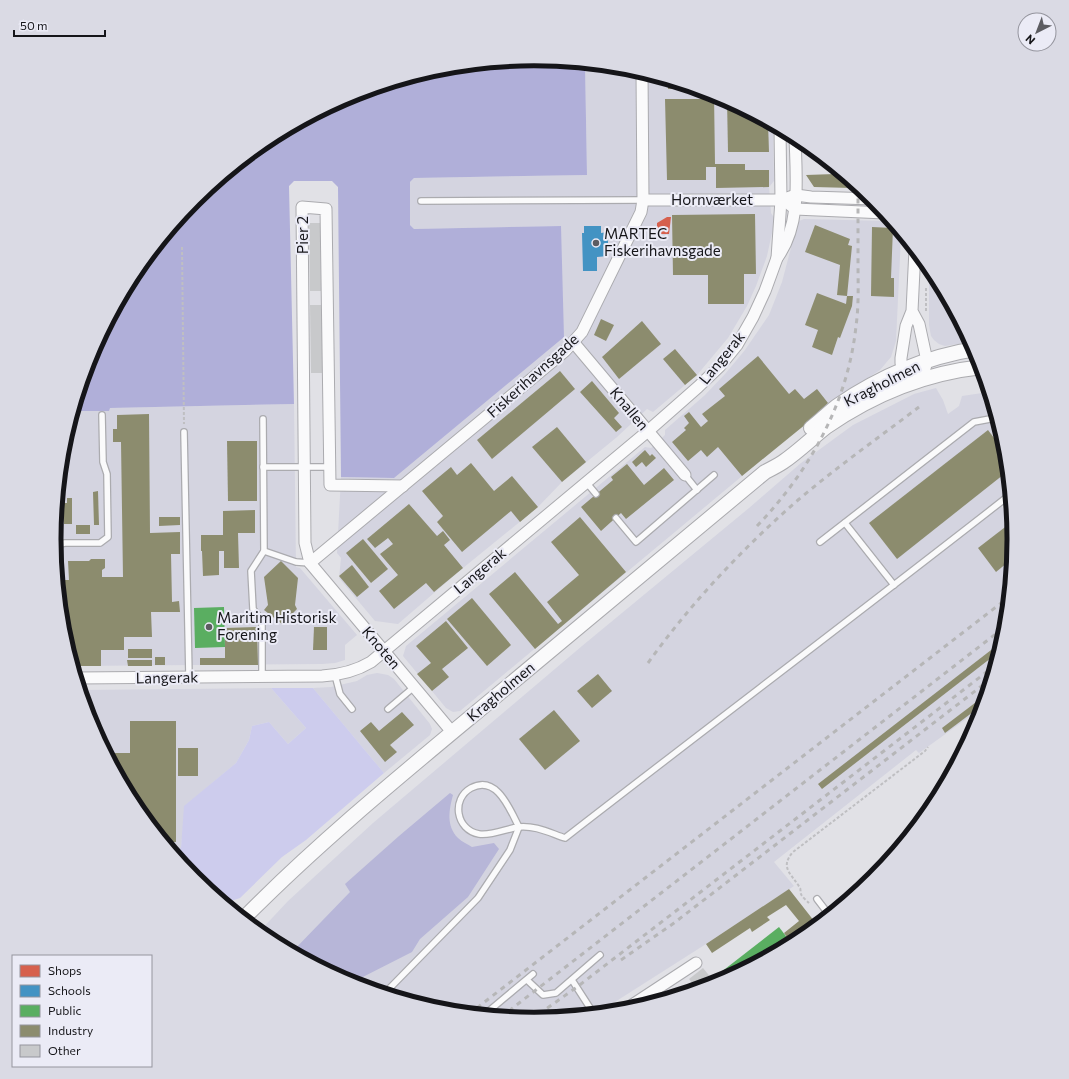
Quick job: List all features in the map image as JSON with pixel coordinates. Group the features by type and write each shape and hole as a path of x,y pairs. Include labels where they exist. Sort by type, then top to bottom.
{"street":[{"name":"Fiskerihavnsgade","path":"310,563 559,356 574,343 582,332 637,223 641,212 643,200 642,79"},
{"name":"Langerak","path":"82,678 335,675 361,668 371,662 648,431 720,366 737,345 766,291 777,258 781,200 780,135"},
{"name":"Langerak","path":"777,258 785,247 795,209 795,144"},
{"name":"Hornværket","path":"643,200 781,200 796,195 862,199"},
{"path":"781,200 795,209 876,213"},
{"name":"Pier 2","path":"310,563 305,542 302,207 326,208 330,485 403,486"},
{"path":"912,311 919,324 927,361 922,379 904,370 902,363 906,326 912,311 915,257"},
{"name":"Knallen","path":"574,343 685,475"},
{"name":"Kragholmen","path":"247,915 316,848 452,732 765,472 779,456 836,407 863,390 904,370 927,361 968,350"},
{"name":"Kragholmen","path":"765,472 784,461 828,426 862,405 922,379 962,369 976,368"},
{"name":"Knoten","path":"310,563 452,732"},
{"path":"645,1000 696,962"}],"lane":[{"path":"421,201 643,200"},
{"path":"61,544 100,543 108,537 106,474 103,462 102,415"},
{"path":"262,677 262,620 253,609 251,571 264,551 263,419"},
{"path":"820,542 974,422 993,419"},
{"path":"184,432 189,677"},
{"path":"263,467 330,467"},
{"path":"685,475 697,490"},
{"path":"616,518 636,542 714,475"},
{"path":"586,482 596,494"},
{"path":"388,990 478,898 510,850 519,827 501,794 494,788 484,785 475,786 467,791 461,798 458,807 459,817 463,825 471,831 480,834 519,827 540,828 565,838 791,663 894,586 1006,497"},
{"path":"845,523 894,586"},
{"path":"264,551 296,562 310,563"},
{"path":"335,675 340,694 352,709"},
{"path":"388,709 414,687"},
{"path":"817,899 827,912"},
{"path":"527,980 543,995 556,993 600,955"},
{"path":"489,1011 534,974"},
{"path":"572,980 591,1009"}],"path":[{"path":"182,247 184,432"},
{"path":"926,285 926,312"},
{"path":"801,894 801,889 787,871 787,861 789,856 925,751 928,746"}],"shaded area":[{"path":"534,66 585,69 587,175 414,178 410,182 410,225 414,229 561,226 564,337 394,478 341,477 338,187 332,181 294,181 289,186 294,404 110,408 109,411 79,411 97,358 124,303 159,251 179,227 222,184 271,146 298,129 353,102 412,82 442,75 504,67"},
{"path":"585,69 627,75 687,91 716,102 773,130 774,181 769,187 771,213 775,219 767,256 747,306 728,338 697,375 653,412 647,409 617,437 562,482 538,507 463,568 398,624 375,621 339,578 341,558 337,553 341,477 394,478 561,226 414,229 410,225 410,182 414,178 587,175"},
{"path":"804,219 884,221 901,240 896,341 891,357 880,370 831,402 460,711 453,712 446,708 403,656 406,646 645,447 651,448 665,435 665,430 705,395 725,374 745,350 769,315 782,282 799,221"},
{"path":"929,278 945,303 965,343 945,346 939,344 931,336 929,325"},
{"path":"936,388 943,400 948,414 959,406 962,396 985,393 992,417 1004,478 1005,488 1001,506 1007,513 1008,540 1004,601 992,662 975,713 919,753 916,750 774,862 794,886 607,1007 565,1012 534,1013 473,1009 412,997 353,977 325,964 298,950 263,927 288,901 373,823 801,463 853,425 914,394"},
{"path":"294,404 296,567 300,568 357,635 345,645 345,660 335,663 322,664 78,666 70,632 62,570 62,509 65,478 70,447 79,411 109,411 109,408"},
{"path":"377,673 388,675 394,679 430,724 432,729 430,735 384,773 313,688 331,687 357,681 367,675"},
{"path":"271,688 306,728 288,744 269,722 252,726 249,740 236,763 185,806 181,848 176,848 141,803 124,776 97,721 85,690"},
{"path":"271,688 313,688 384,773 306,840 282,857 240,898 230,901 200,874 176,848 181,848 184,806 236,763 249,740 252,726 269,722 288,744 306,728"},
{"path":"450,793 453,795 450,806 450,823 458,838 472,847 494,843 499,849 468,897 420,939 412,952 359,979 295,948 350,892 345,884"}],"building: Shops":[{"path":"667,217 671,217 669,234 657,234 657,223"}],"building: Schools":[{"path":"584,226 601,226 601,233 608,232 608,256 597,257 597,271 583,271 582,233 584,233"}],"building: Public":[{"path":"224,607 225,647 195,648 194,608"},
{"path":"779,927 788,939 744,964 716,976"}],"building: Industry":[{"path":"668,85 680,89 668,89"},
{"path":"701,96 714,101 715,164 745,164 745,170 769,170 769,187 716,188 716,167 706,167 706,180 667,180 665,99 701,99"},
{"path":"727,107 768,128 769,152 728,152"},
{"path":"835,174 851,188 814,187 806,175"},
{"path":"755,214 756,274 744,274 744,304 708,304 708,275 673,275 672,215"},
{"path":"815,225 850,239 848,245 852,246 847,296 837,295 840,265 805,252"},
{"path":"872,227 891,228 893,230 891,278 894,278 894,297 871,296"},
{"path":"817,293 846,304 847,296 853,296 852,306 840,338 838,337 832,355 812,347 818,330 805,325"},
{"path":"601,319 614,325 606,341 594,335"},
{"path":"642,321 661,344 619,379 602,357"},
{"path":"675,349 697,375 685,385 663,359"},
{"path":"758,356 789,394 795,389 804,399 817,389 828,403 816,414 817,415 742,476 718,447 707,457 701,450 688,461 672,442 686,430 684,428 689,423 684,416 689,412 701,427 708,421 702,414 725,396 719,389"},
{"path":"560,371 575,389 492,459 477,440"},
{"path":"592,381 619,413 614,418 622,427 616,432 580,392"},
{"path":"149,414 150,533 180,532 180,554 171,554 172,602 179,601 180,612 151,612 152,637 124,637 124,650 101,650 101,666 78,666 70,632 65,601 63,580 69,580 68,561 105,559 105,568 102,570 102,577 123,577 121,442 113,442 113,429 117,429 117,415"},
{"path":"557,427 586,462 562,482 532,447"},
{"path":"988,430 998,443 1003,475 897,559 869,523"},
{"path":"227,441 257,441 257,501 228,501"},
{"path":"645,450 650,456 652,454 656,458 646,467 642,462 636,467 632,462"},
{"path":"471,463 494,491 512,476 538,507 520,522 511,511 462,552 437,522 443,516 422,491 451,467 457,475"},
{"path":"627,464 644,485 664,468 674,480 626,519 621,513 601,531 581,507 613,480 611,477"},
{"path":"98,491 99,525 94,525 93,492"},
{"path":"67,498 72,498 72,524 64,524 63,503 67,503"},
{"path":"409,504 437,536 443,531 450,540 444,545 463,568 434,592 426,583 394,609 379,591 398,575 380,554 393,544 388,538 375,548 367,539"},
{"path":"255,510 255,533 238,533 239,568 224,568 224,551 219,551 219,575 203,576 201,535 223,535 223,511"},
{"path":"159,517 180,517 180,525 159,526"},
{"path":"580,517 626,572 535,649 489,594 515,572 558,624 562,621 547,602 579,575 551,542"},
{"path":"76,525 90,525 90,534 76,534"},
{"path":"1008,525 1007,563 996,572 978,548"},
{"path":"363,539 388,569 371,583 346,553"},
{"path":"281,561 298,578 295,605 297,609 282,624 264,610 268,605 264,577"},
{"path":"352,565 369,587 357,597 339,576"},
{"path":"472,598 511,645 487,666 447,619"},
{"path":"446,621 468,648 442,669 449,677 432,691 417,674 431,663 416,646"},
{"path":"257,627 258,665 200,665 200,658 225,658 225,628"},
{"path":"314,627 327,627 327,650 313,650"},
{"path":"996,646 993,656 822,789 818,784"},
{"path":"128,649 152,649 152,658 128,658"},
{"path":"155,657 165,657 165,665 155,665"},
{"path":"127,660 152,660 152,666 128,666"},
{"path":"598,674 612,691 592,708 577,691"},
{"path":"980,699 976,709 945,733 942,728"},
{"path":"554,710 580,741 545,770 519,739"},
{"path":"402,712 414,725 390,745 397,752 385,762 360,731 371,722 379,731"},
{"path":"130,721 176,721 176,842 171,842 141,803 112,753 130,753"},
{"path":"178,748 198,748 198,776 178,776"},
{"path":"789,889 814,921 788,939 784,933 799,921 786,905 767,917 770,920 752,932 750,928 712,953 706,944"}],"building: Other":[{"path":"309,223 320,223 321,291 310,291"},
{"path":"310,305 322,305 322,373 311,373"},
{"path":"703,968 712,979 694,985 689,979"}],"railway":[{"path":"757,526 776,505 810,459 835,408 845,382 852,354 858,310 858,194"},
{"path":"648,663 682,619 718,577 757,537 798,500 919,407"},
{"path":"475,1009 1004,601"},
{"path":"507,1012 999,631"},
{"path":"541,1013 577,987 990,670"},
{"path":"621,960 674,923 986,683"}],"place":[{"name":"MARTEC Fiskerihavnsgade","path":"596,243"},
{"name":"Maritim Historisk Forening","path":"209,627"}]}
